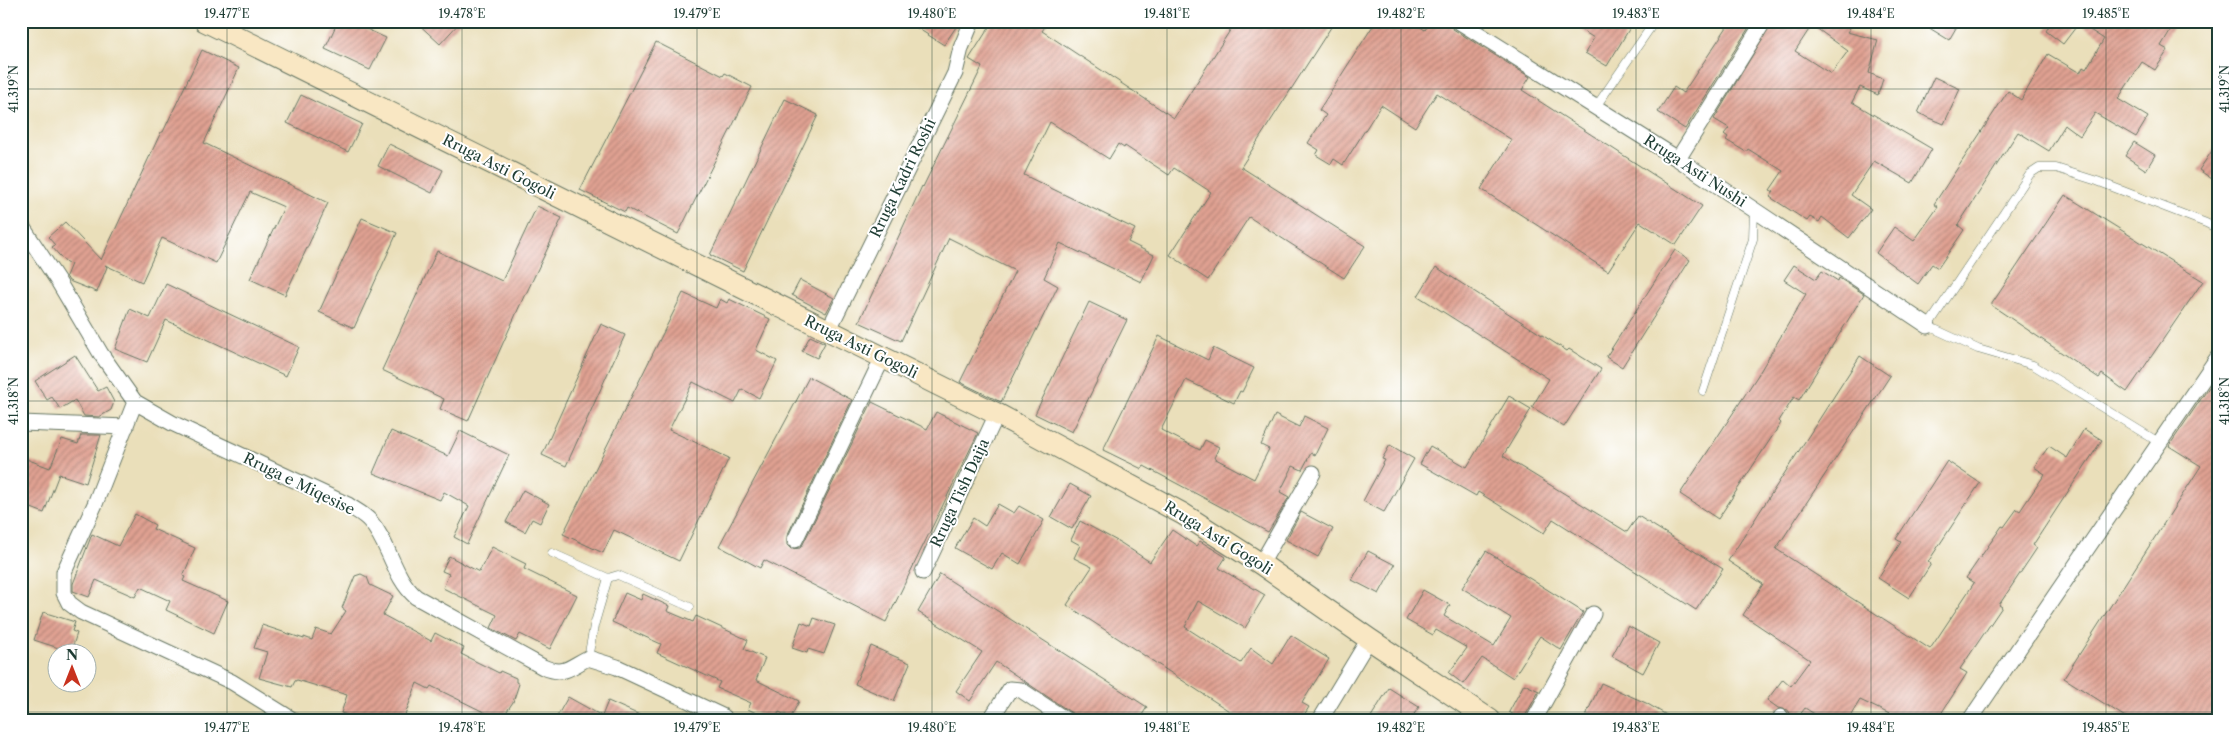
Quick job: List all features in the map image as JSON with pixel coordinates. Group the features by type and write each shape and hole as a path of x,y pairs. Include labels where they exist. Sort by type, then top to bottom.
{"street":[{"name":"Rruga Asti Gogoli","path":"205,21 828,332 883,357 997,414 1184,514 1490,720"},
{"name":"Rruga Kadri Roshi","path":"828,332 954,73 961,48 972,21"},
{"name":"Rruga Asti Nushi","path":"1458,21 1678,159 1928,326"},
{"path":"1678,159 1764,21"},
{"name":"Rruga e Miqesise","path":"21,226 58,281 101,354 135,402 172,423 348,505 362,514 374,527 408,590 433,608 553,671 566,672 588,658"},
{"path":"795,540 883,357"},
{"path":"1970,720 2218,357"},
{"path":"135,402 95,504 64,572 62,580 68,603 82,612 232,682 293,720"},
{"name":"Rruga Tish Daija","path":"923,572 997,414"},
{"path":"21,423 126,427"},
{"path":"1260,564 1313,473"},
{"path":"1534,720 1593,614"},
{"path":"1320,720 1369,639"},
{"path":"588,658 617,667 724,717"},
{"path":"990,720 1003,696 1010,689 1020,690 1066,720"}],"lane":[{"path":"1595,108 1655,21"},
{"path":"2160,443 2033,366 1978,349 1928,326 2030,174 2039,168 2056,168 2097,181 2218,229"},
{"path":"1703,391 1753,239 1754,210"},
{"path":"552,553 608,578 618,575 690,608"},
{"path":"588,658 594,626 608,578"}],"building":[{"path":"338,21 349,21 386,38 370,70 325,49"},
{"path":"415,21 461,21 440,44"},
{"path":"906,21 960,21 944,45"},
{"path":"993,21 1049,21 1042,31 1174,118 1236,21 1335,21 1241,167 1365,246 1344,278 1249,217 1208,280 1170,255 1211,192 1174,168 1169,175 1125,146 1124,148 1118,144 1109,159 1050,122 1024,175 1135,229 1128,242 1154,255 1141,282 1060,243 1044,278 1058,286 1001,402 960,382 1015,271 949,238 901,341 859,322 922,186 982,67 969,59"},
{"path":"1376,21 1411,21 1425,30 1431,21 1444,21 1453,29 1530,77 1522,90 1702,206 1676,245 1640,222 1608,271 1481,189 1512,140 1437,93 1415,127 1381,105 1343,165 1334,159 1331,164 1316,155 1319,150 1308,143 1326,115 1319,110"},
{"path":"1567,21 1634,21 1607,66 1585,53 1594,38"},
{"path":"1731,21 1753,21 1685,129 1658,112 1674,87 1683,93"},
{"path":"1773,21 1855,21 1847,32 1878,40 1869,73 1883,79 1878,95 1860,87 1852,102 1932,149 1912,183 1874,161 1851,195 1871,209 1849,238 1822,217 1819,222 1810,217 1807,221 1770,197 1774,192 1770,190 1783,171 1748,149 1746,152 1726,140 1728,137 1724,134 1729,128 1714,119","holes":["1812,25 1848,51 1831,74 1795,51"]},
{"path":"1918,21 1960,21 1949,40"},
{"path":"2052,21 2176,21 2161,46 2168,50 2155,70 2142,62 2118,99 2148,117 2136,137 2095,113 2080,136 2065,125 2049,151 2018,132 1958,225 1964,230 1938,268 1932,264 1918,284 1876,253 1894,227 1914,241 1938,207 1934,204 2008,91 2021,100 2048,54 2080,73 2083,67 2086,69 2104,39 2079,23 2063,44 2046,31"},
{"path":"656,42 723,76 725,73 752,87 678,234 627,208 625,212 580,190"},
{"path":"202,50 239,68 204,143 328,203 285,295 250,279 284,207 250,192 216,263 162,238 142,282 105,265 107,267 97,292 69,281 66,276 71,264 66,263 52,247 55,245 48,237 65,222 101,260"},
{"path":"1934,77 1960,89 1944,124 1918,113"},
{"path":"301,95 362,124 348,152 287,123"},
{"path":"785,99 818,115 743,271 710,255"},
{"path":"2134,142 2155,155 2146,170 2125,156"},
{"path":"2218,142 2218,169 2212,179 2199,170"},
{"path":"389,144 443,170 432,193 378,166"},
{"path":"2065,195 2203,281 2127,392 2102,374 2099,378 1991,305"},
{"path":"537,206 562,218 525,294 468,421 440,409 444,399 382,370 437,251 502,281"},
{"path":"362,218 397,233 354,328 319,312"},
{"path":"1675,250 1690,260 1622,367 1606,357"},
{"path":"1794,265 1816,279 1822,271 1838,281 1839,278 1864,294 1799,400 1794,397 1779,421 1781,423 1718,519 1680,494 1758,375 1806,294 1784,280"},
{"path":"1436,267 1567,351 1569,349 1601,369 1564,427 1532,407 1549,379 1418,296"},
{"path":"800,280 834,298 826,313 792,295"},
{"path":"166,284 299,347 286,376 166,320 147,362 115,349 130,309 150,318"},
{"path":"683,293 716,308 720,299 727,303 729,299 770,319 756,350 777,361 759,398 742,389 735,403 693,382 669,430 729,458 679,561 614,530 603,553 563,534"},
{"path":"1089,302 1127,320 1072,432 1035,414"},
{"path":"601,324 625,335 566,466 542,455"},
{"path":"810,336 825,343 817,358 802,351"},
{"path":"1159,336 1208,360 1213,348 1254,368 1234,403 1186,380 1161,430 1200,450 1205,440 1219,447 1214,458 1254,479 1269,449 1261,445 1275,415 1299,427 1304,416 1328,428 1315,455 1311,453 1302,470 1293,466 1280,492 1289,497 1268,532 1144,466 1142,469 1103,450"},
{"path":"75,355 98,391 106,387 114,402 111,410 99,417 84,416 75,400 60,409 52,397 47,400 35,381"},
{"path":"1860,356 1890,376 1776,549 1930,649 1974,583 1966,578 2002,526 2004,527 2017,509 2020,511 2045,474 2034,467 2049,446 2067,458 2084,429 2102,440 2033,545 2037,548 1999,605 2002,607 1960,669 1967,673 1937,720 1902,720 1860,700 1848,720 1824,720 1805,708 1794,720 1788,710 1778,708 1767,700 1783,679 1791,686 1810,660 1743,615 1763,584 1728,561"},
{"path":"2218,374 2218,720 2130,720 2064,678 2201,466 2169,446"},
{"path":"809,377 852,400 787,536 787,545 791,549 800,548 803,544 872,402 927,429 936,412 978,433 886,622 764,560 760,568 719,546"},
{"path":"1509,396 1531,409 1503,456 1627,532 1638,516 1723,569 1696,610 1553,519 1544,533 1478,492 1476,496 1420,464 1430,446 1467,467"},
{"path":"391,431 448,456 460,431 509,455 467,544 454,537 469,506 444,492 440,500 373,473"},
{"path":"81,435 101,435 86,483 59,474 44,513 21,504 21,457 50,468 62,439 78,444"},
{"path":"1390,445 1414,459 1384,512 1363,501 1385,460 1382,459"},
{"path":"1947,461 1980,483 1928,562 1931,564 1909,598 1878,578 1901,542 1896,539"},
{"path":"1070,484 1091,496 1072,529 1051,517"},
{"path":"523,490 549,504 540,523 532,519 525,532 506,522"},
{"path":"998,504 1014,513 1019,506 1044,520 1020,564 1002,553 992,569 955,548 973,518 985,526"},
{"path":"1301,512 1333,529 1318,557 1286,540"},
{"path":"135,514 155,525 153,529 195,548 183,576 185,577 183,581 228,601 214,633 166,610 170,601 140,587 135,597 96,580 89,597 73,591 73,584 92,534 118,546"},
{"path":"1080,521 1121,543 1150,562 1172,530 1196,546 1200,541 1226,557 1219,568 1265,595 1245,628 1198,601 1185,627 1241,663 1251,648 1273,664 1291,635 1329,659 1302,703 1309,707 1301,720 1243,720 1067,605 1092,567 1074,558 1080,545 1071,540"},
{"path":"492,547 526,564 524,569 577,595 550,649 520,634 516,641 491,628 497,615 443,588 449,574 442,571 449,556 479,572"},
{"path":"1368,551 1395,565 1379,594 1352,580"},
{"path":"1486,551 1583,612 1561,650 1540,636 1513,678 1482,658 1463,684 1449,673 1467,648 1436,630 1433,635 1406,620 1423,590 1450,605 1444,616 1494,646 1511,618 1462,588"},
{"path":"361,574 367,577 370,585 393,596 383,615 431,641 435,633 464,648 461,654 499,673 500,671 516,678 516,682 519,684 513,702 503,717 498,719 431,686 429,689 417,683 403,720 346,720 347,715 341,713 347,695 297,680 292,687 259,678 267,652 254,648 262,625 304,639 304,637 312,640 316,629 331,634 346,611 342,608 355,576"},
{"path":"940,574 1147,707 1139,720 1082,720 996,662 970,701 956,691 982,652 918,612"},
{"path":"625,593 641,600 643,594 669,606 667,611 693,622 696,616 748,640 744,649 765,658 756,680 799,701 791,717 779,712 775,720 770,720 748,709 751,703 717,688 720,682 657,653 661,644 612,622"},
{"path":"43,612 75,622 72,631 77,633 74,644 48,645 34,640"},
{"path":"814,618 835,625 824,654 808,649 807,653 792,648 801,622 811,626"},
{"path":"1628,626 1659,643 1643,673 1612,656"},
{"path":"871,646 910,663 894,701 855,684"},
{"path":"1601,683 1646,703 1675,720 1597,720 1586,715"},
{"path":"1524,684 1539,691 1523,720 1509,712"},
{"path":"1389,688 1419,707 1410,720 1369,720"},
{"path":"568,697 602,716 608,701 651,720 555,720"}]}
